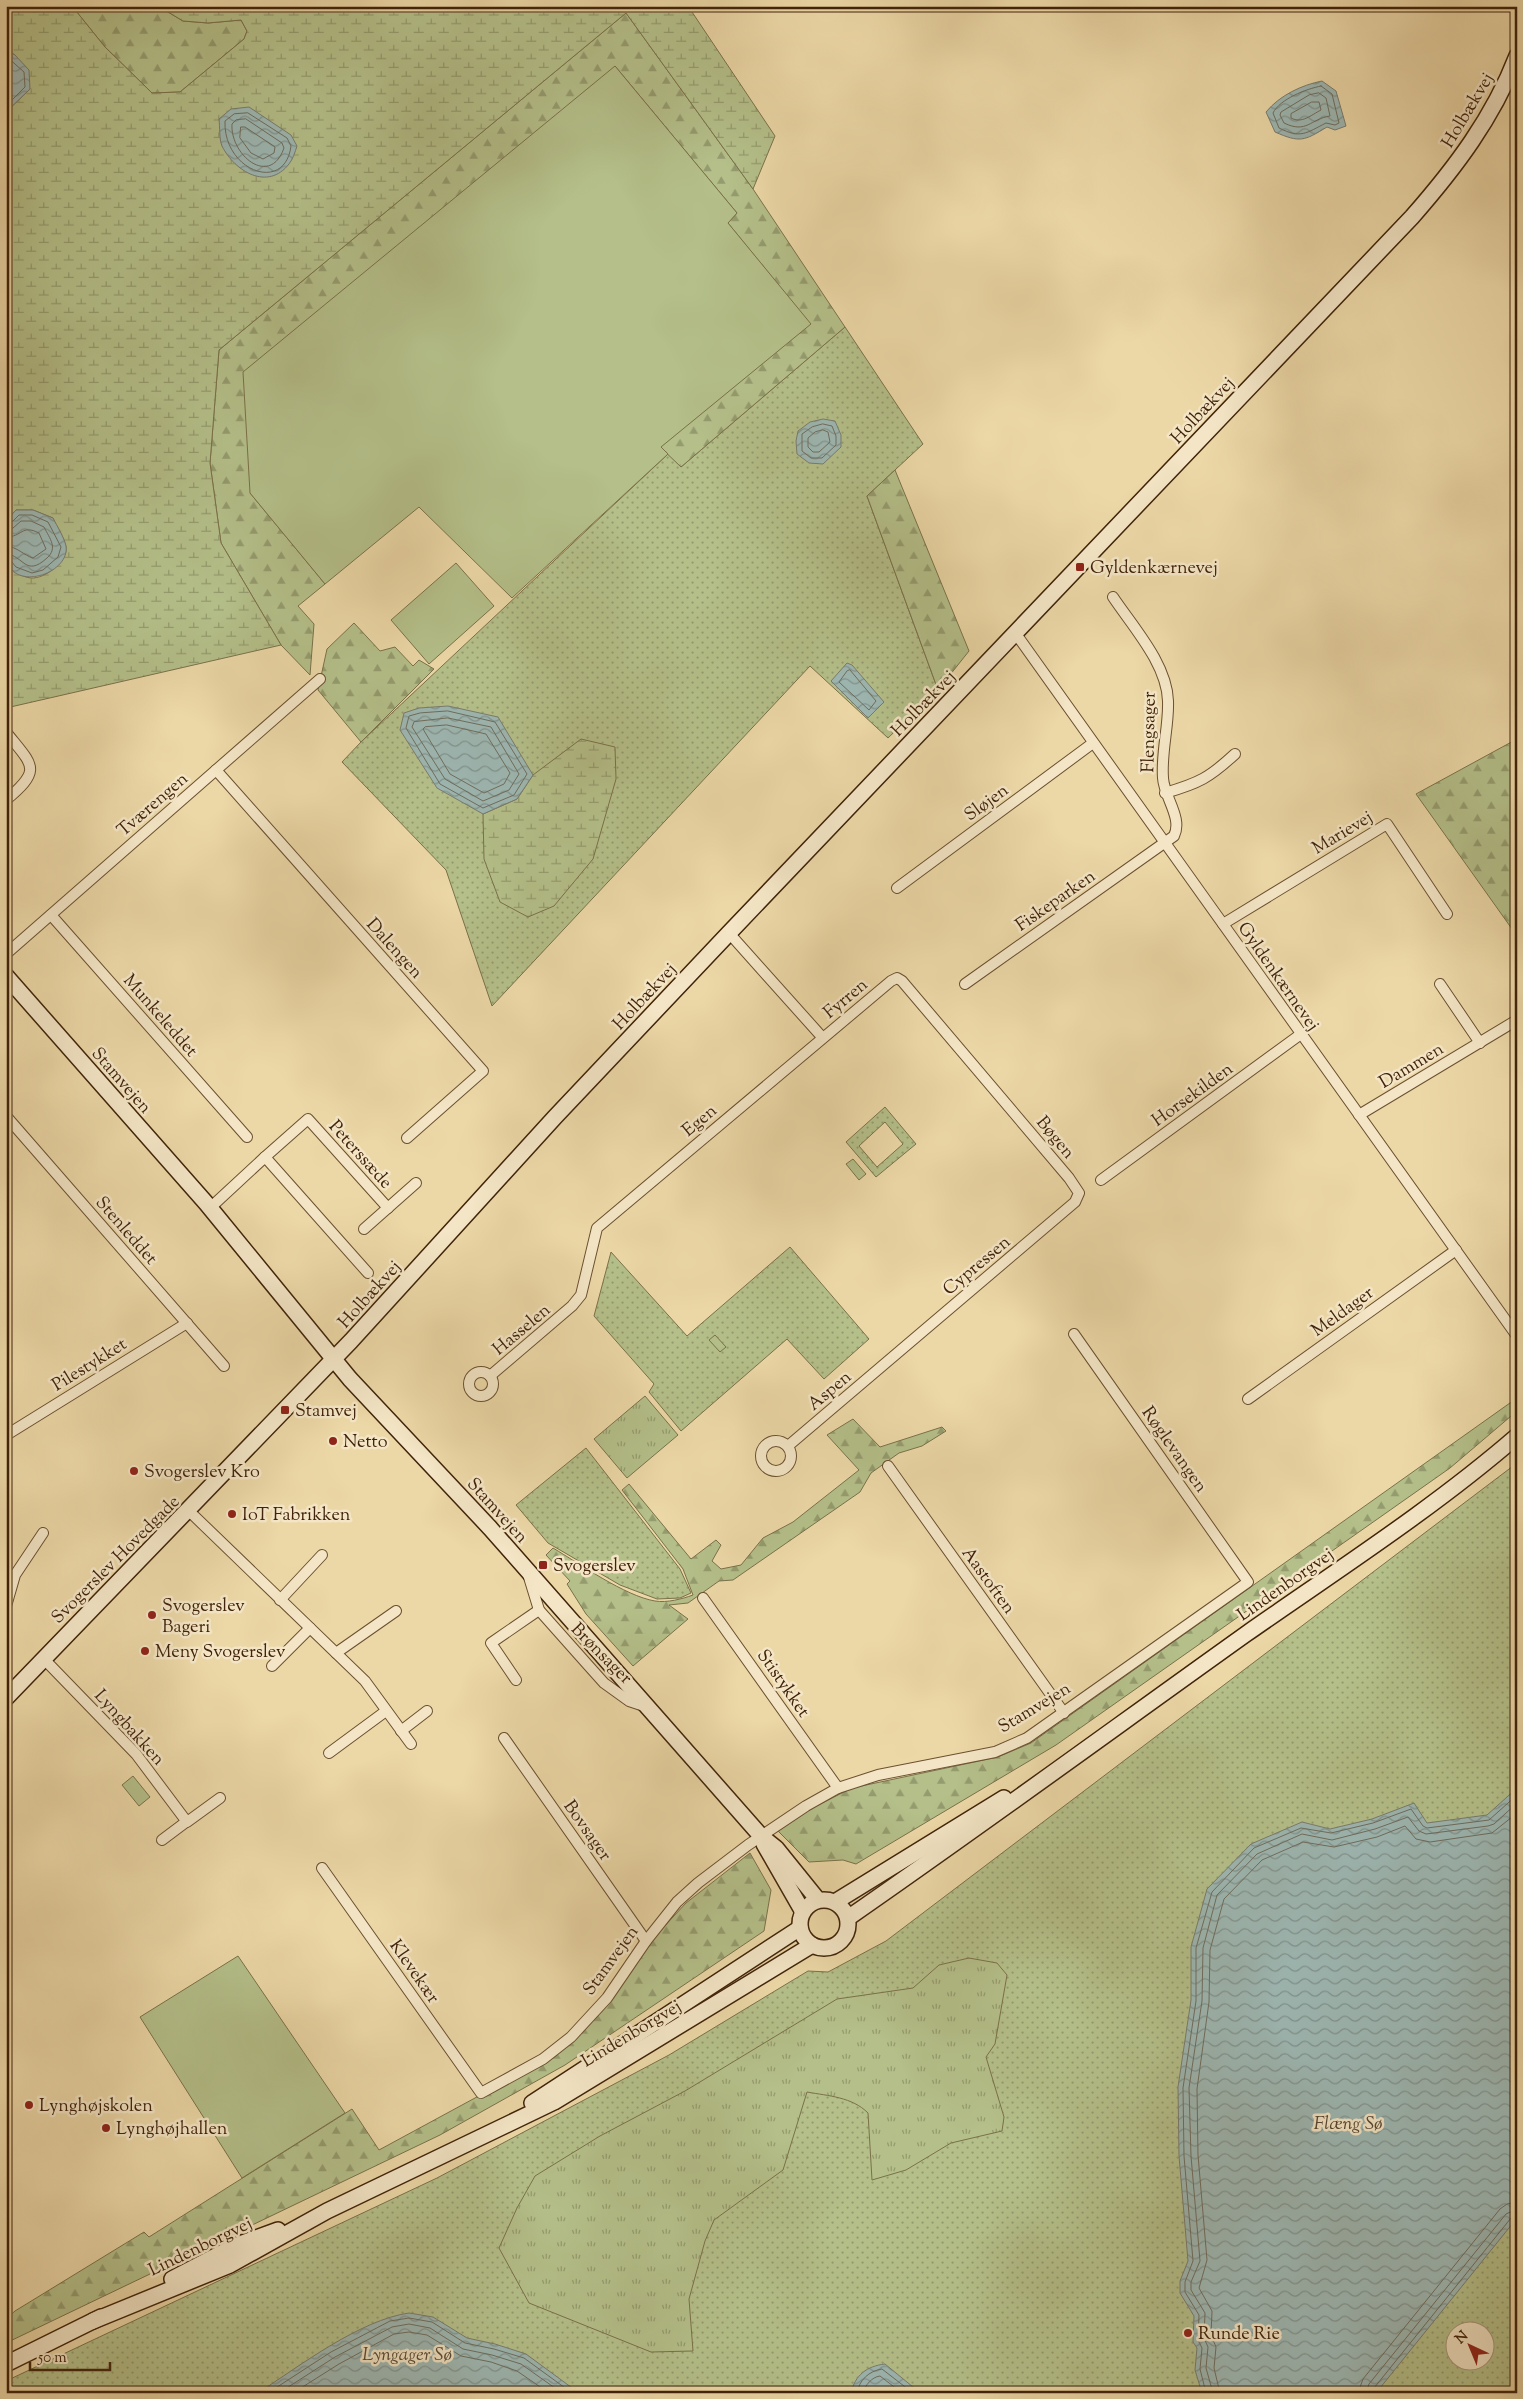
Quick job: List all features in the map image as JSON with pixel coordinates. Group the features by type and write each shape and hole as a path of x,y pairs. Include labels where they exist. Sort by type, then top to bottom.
{"street":[{"name":"Holbækvej","path":"333,1360 555,1117 1418,210 1442,183 1478,134 1505,87 1517,56"},
{"name":"Flengsager","path":"1112,597 1157,663 1166,681 1168,701 1163,777 1165,793 1178,822 1178,830 1165,843"},
{"name":"Gyldenkærnevej","path":"1016,634 1517,1336"},
{"name":"Tværengen","path":"6,954 320,679"},
{"path":"6,732 30,762 32,772 25,784 6,800"},
{"name":"Sløjen","path":"897,888 1094,743"},
{"name":"Flengsager","path":"1165,793 1198,783 1214,774 1235,754"},
{"name":"Dalengen","path":"216,770 484,1071 407,1138"},
{"name":"Marievej","path":"1223,924 1386,824 1447,914"},
{"name":"Fiskeparken","path":"965,984 1165,843"},
{"name":"Munkeleddet","path":"51,915 247,1137"},
{"name":"Fyrren","path":"729,933 822,1037 897,978 902,981 943,1029"},
{"name":"Stamvejen","path":"6,976 210,1208 333,1360 526,1568 761,1836 776,1848 818,1900"},
{"path":"1440,984 1480,1043"},
{"name":"Dammen","path":"1359,1115 1517,1020"},
{"name":"Bøgen","path":"943,1029 1069,1178 1080,1194"},
{"name":"Horsekilden","path":"1101,1180 1301,1034"},
{"name":"Egen","path":"572,1306 581,1295 597,1228 822,1037"},
{"name":"Stenleddet","path":"6,1116 224,1366"},
{"name":"Peterssæde","path":"265,1157 308,1119 388,1208"},
{"path":"210,1208 265,1157 368,1273"},
{"name":"Peterssæde","path":"364,1229 416,1183"},
{"name":"Cypressen","path":"891,1359 1075,1202 1080,1194"},
{"name":"Meldager","path":"1248,1399 1456,1250"},
{"name":"Hasselen","path":"490,1376 572,1306"},
{"name":"Pilestykket","path":"8,1434 187,1323"},
{"name":"Røglevangen","path":"1074,1334 1248,1582"},
{"name":"Aspen","path":"788,1446 891,1359"},
{"name":"Svogerslev Hovedgade","path":"6,1698 333,1360"},
{"name":"Lindenborgvej","path":"848,1918 985,1823 1072,1758 1433,1501 1517,1436"},
{"name":"Aastoften","path":"888,1466 1064,1713"},
{"path":"189,1511 365,1681 411,1744"},
{"path":"6,1606 15,1576 43,1534"},
{"path":"280,1600 322,1555"},
{"name":"Brønsager","path":"526,1568 539,1610 604,1683 629,1702 649,1708"},
{"name":"Stamvejen","path":"481,2093 543,2059 571,2037 607,1998 646,1941 677,1902 691,1889 761,1836 838,1788 878,1775 995,1752 1027,1738 1248,1582"},
{"name":"Stistykket","path":"703,1598 838,1788"},
{"path":"516,1680 490,1643 539,1610"},
{"path":"336,1653 396,1611"},
{"path":"272,1666 310,1628"},
{"name":"Lyngbakken","path":"44,1658 136,1754 186,1822"},
{"path":"329,1752 386,1711"},
{"path":"401,1730 427,1711"},
{"name":"Bovsager","path":"504,1738 646,1941"},
{"name":"Lindenborgvej","path":"835,1902 894,1864 1072,1758"},
{"path":"162,1840 220,1798"},
{"name":"Stamvejen","path":"761,1836 802,1912"},
{"name":"Klevekær","path":"322,1868 481,2093"},
{"path":"818,1900 835,1902 848,1918 848,1930 841,1941 824,1948 812,1945 804,1938 800,1928 802,1912 818,1900"},
{"name":"Lindenborgvej","path":"466,2145 800,1928"},
{"name":"Lindenborgvej","path":"6,2364 93,2321 237,2245 327,2211 554,2102 812,1945"}],"green space":[{"path":"6,6 28,6 34,12 56,7 66,7 76,11 105,47 152,93 180,92 244,39 247,31 241,20 208,23 183,21 158,6 688,6 775,136 753,189 626,13 219,350 210,463 221,543 281,645 6,708 6,562 20,575 37,578 49,572 59,563 66,552 66,547 53,518 33,510 16,510 6,521 6,112 30,89 15,55 6,50"},
{"path":"28,6 158,6 183,21 208,23 241,20 247,31 244,39 180,92 152,93 105,47 76,11 56,7 34,12"},
{"path":"626,13 753,189 845,327 681,467 660,447 810,324 728,223 737,213 615,66 250,493 325,584 298,606 314,624 310,675 281,645 221,543 210,463 219,350"},
{"path":"615,66 737,213 728,223 811,324 661,447 668,454 512,598 419,507 325,584 250,493 243,372"},
{"path":"845,327 923,444 867,496 938,690 888,738 810,666 492,1006 446,870 342,762 668,454 681,467"},
{"path":"895,470 969,651 938,690 867,496"},
{"path":"456,563 494,606 429,664 391,620"},
{"path":"354,623 380,651 395,647 413,666 419,660 434,669 361,742 318,690 327,649"},
{"path":"581,739 615,747 616,779 593,859 554,906 528,917 500,902 484,859 483,814 517,799 533,775"},
{"path":"1517,739 1517,936 1416,794"},
{"path":"885,1107 916,1144 876,1177 846,1142","holes":["885,1122 903,1144 877,1167 859,1146"]},
{"path":"853,1159 866,1174 859,1180 846,1164"},
{"path":"790,1247 869,1339 824,1379 787,1339 681,1431 649,1392 654,1384 594,1316 611,1252 687,1336"},
{"path":"715,1335 726,1347 720,1352 709,1340"},
{"path":"645,1396 678,1435 627,1478 594,1439"},
{"path":"1517,1398 1517,1411 1450,1468 1056,1745 856,1864 843,1860 809,1862 778,1831 814,1807 852,1788 998,1757 1031,1743"},
{"path":"853,1419 880,1447 942,1427 946,1431 922,1446 899,1453 871,1473 860,1492 733,1580 719,1581 688,1603 669,1605 688,1619 633,1666 586,1614 567,1584 570,1581 546,1555 553,1548 603,1579 643,1598 664,1601 693,1595 683,1569 622,1490 629,1484 691,1559 716,1540 721,1545 712,1561 721,1569 741,1565 763,1538 793,1522 859,1470 827,1435"},
{"path":"586,1448 680,1569 691,1593 680,1598 657,1599 620,1585 548,1543 516,1505"},
{"path":"1517,1463 1517,2393 6,2393 6,2381 437,2178 669,2055 808,1971 828,1972 886,1941"},
{"path":"133,1776 150,1797 139,1806 122,1785"},
{"path":"750,1853 771,1890 764,1931 565,2065 440,2135 6,2343 6,2319 15,2311 144,2232 149,2237 352,2109 379,2150 558,2053 590,2024 648,1944 686,1903"},
{"path":"238,1956 345,2113 242,2178 140,2017"},
{"path":"969,1958 997,1963 1007,1975 995,2044 986,2057 1004,2117 1002,2131 951,2143 906,2170 872,2180 868,2113 847,2100 807,2092 783,2170 714,2220 705,2241 689,2299 693,2351 651,2352 529,2303 499,2248 517,2208 535,2176 600,2136 685,2091 837,1999 913,1988 939,1965"}],"water":[{"path":"6,50 15,55 29,70 30,89 6,112"},
{"path":"1322,81 1336,91 1346,126 1335,130 1327,127 1302,139 1290,138 1275,132 1266,112 1292,92"},
{"path":"249,107 291,135 297,146 289,164 281,172 272,176 252,175 243,170 235,164 221,143 219,119 231,109"},
{"path":"823,419 835,421 841,435 841,447 823,464 809,463 797,454 796,441 798,431 810,422"},
{"path":"16,510 33,510 53,518 62,535 66,546 65,555 60,564 42,575 22,576 13,571 7,563 5,548 6,521"},
{"path":"847,663 852,665 884,702 868,718 831,681"},
{"path":"448,706 498,717 533,775 517,799 483,814 437,788 400,730 404,713 419,708"},
{"name":"Flæng Sø","path":"1517,1788 1517,2218 1376,2393 1202,2393 1195,2370 1197,2348 1193,2342 1194,2316 1180,2293 1180,2281 1188,2261 1179,2156 1178,2087 1191,2000 1191,1947 1207,1889 1251,1844 1302,1822 1330,1829 1372,1819 1414,1803 1427,1823 1487,1815"},
{"name":"Lyngager Sø","path":"409,2313 433,2317 467,2338 495,2344 526,2354 579,2393 258,2393 351,2334 390,2317"},
{"path":"885,2364 913,2387 926,2393 851,2393 855,2381 863,2372"}],"place":[{"name":"Gyldenkærnevej","path":"1080,567"},
{"name":"Stamvej","path":"285,1410"},
{"name":"Netto","path":"333,1441"},
{"name":"Svogerslev Kro","path":"134,1471"},
{"name":"IoT Fabrikken","path":"232,1514"},
{"name":"Svogerslev","path":"543,1565"},
{"name":"Svogerslev Bageri","path":"152,1615"},
{"name":"Meny Svogerslev","path":"145,1651"},
{"name":"Lynghøjskolen","path":"29,2105"},
{"name":"Lynghøjhallen","path":"106,2128"},
{"name":"Runde Rie","path":"1188,2333"}]}
